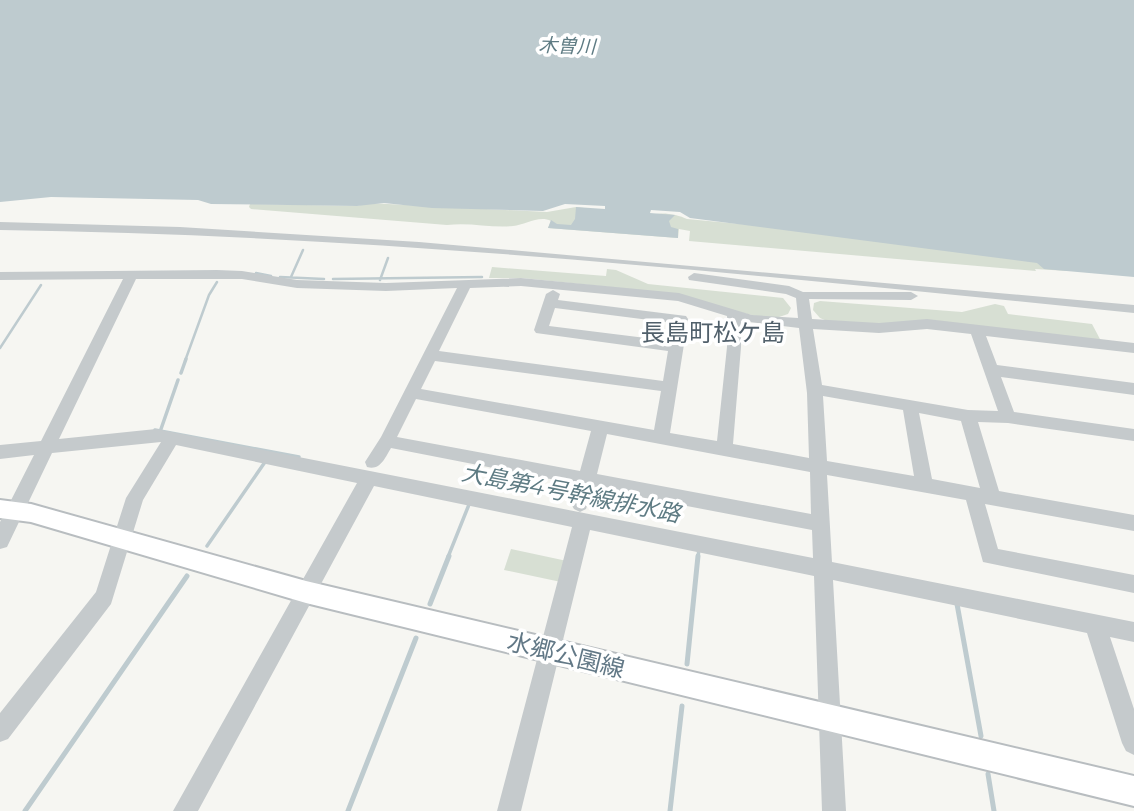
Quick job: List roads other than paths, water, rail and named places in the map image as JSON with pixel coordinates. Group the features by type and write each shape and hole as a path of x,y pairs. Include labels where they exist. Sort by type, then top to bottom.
{"main road":[{"name":"水郷公園線","path":"8,510 123,539 306,592 1134,791"}],"street":[{"path":"0,226 244,232 642,263 1134,309"},
{"path":"642,263 660,270 789,290 802,296 814,293 940,296 976,293"},
{"path":"0,541 8,510 47,443 131,275"},
{"path":"0,276 242,275 296,284 386,287 521,282 679,297 751,319 879,328 927,324 1134,348"},
{"path":"185,811 387,441 466,283"},
{"path":"556,285 541,330 676,347"},
{"path":"802,296 814,390 834,811"},
{"path":"550,303 681,319 661,439"},
{"path":"724,450 734,346 734,314"},
{"path":"976,328 1008,418"},
{"path":"431,355 669,387"},
{"path":"991,370 1134,389"},
{"path":"814,390 968,416 1008,418 1134,435"},
{"path":"412,393 1134,523"},
{"path":"910,407 925,486"},
{"path":"968,416 983,496 990,556 1134,584"},
{"path":"509,811 550,651 600,428"},
{"path":"0,452 47,443 156,435 371,470 582,512 1134,632"},
{"path":"0,731 104,597 135,498 172,438"},
{"path":"387,441 821,524"},
{"path":"1095,624 1134,743"}],"water":[{"name":"木曽川","path":"0,0 1134,0 1134,277 1044,269 1037,263 690,218 680,212 651,210 650,213 675,215 669,221 671,227 678,229 678,238 548,228 551,220 557,224 571,225 575,219 576,207 605,209 605,206 565,204 543,211 432,208 384,203 357,206 211,204 198,200 51,197 0,202"}],"waterway":[{"path":"291,277 303,250"},
{"path":"381,278 388,258"},
{"path":"256,273 271,276"},
{"path":"280,277 324,279"},
{"path":"381,278 482,277"},
{"path":"333,279 381,278"},
{"path":"185,361 209,295 217,282"},
{"path":"0,348 41,285"},
{"path":"181,373 186,359"},
{"path":"161,429 178,380"},
{"name":"大島第4号幹線排水路","path":"155,430 299,457"},
{"path":"207,546 265,462"},
{"path":"448,557 470,502"},
{"path":"698,557 699,549"},
{"path":"430,604 449,556"},
{"path":"687,664 698,556"},
{"path":"25,811 187,576"},
{"path":"957,604 981,736"},
{"path":"348,811 416,638"},
{"path":"670,811 682,706"},
{"path":"988,774 994,811"}],"district":[{"name":"長島町松ケ島","path":"713,332"}]}
